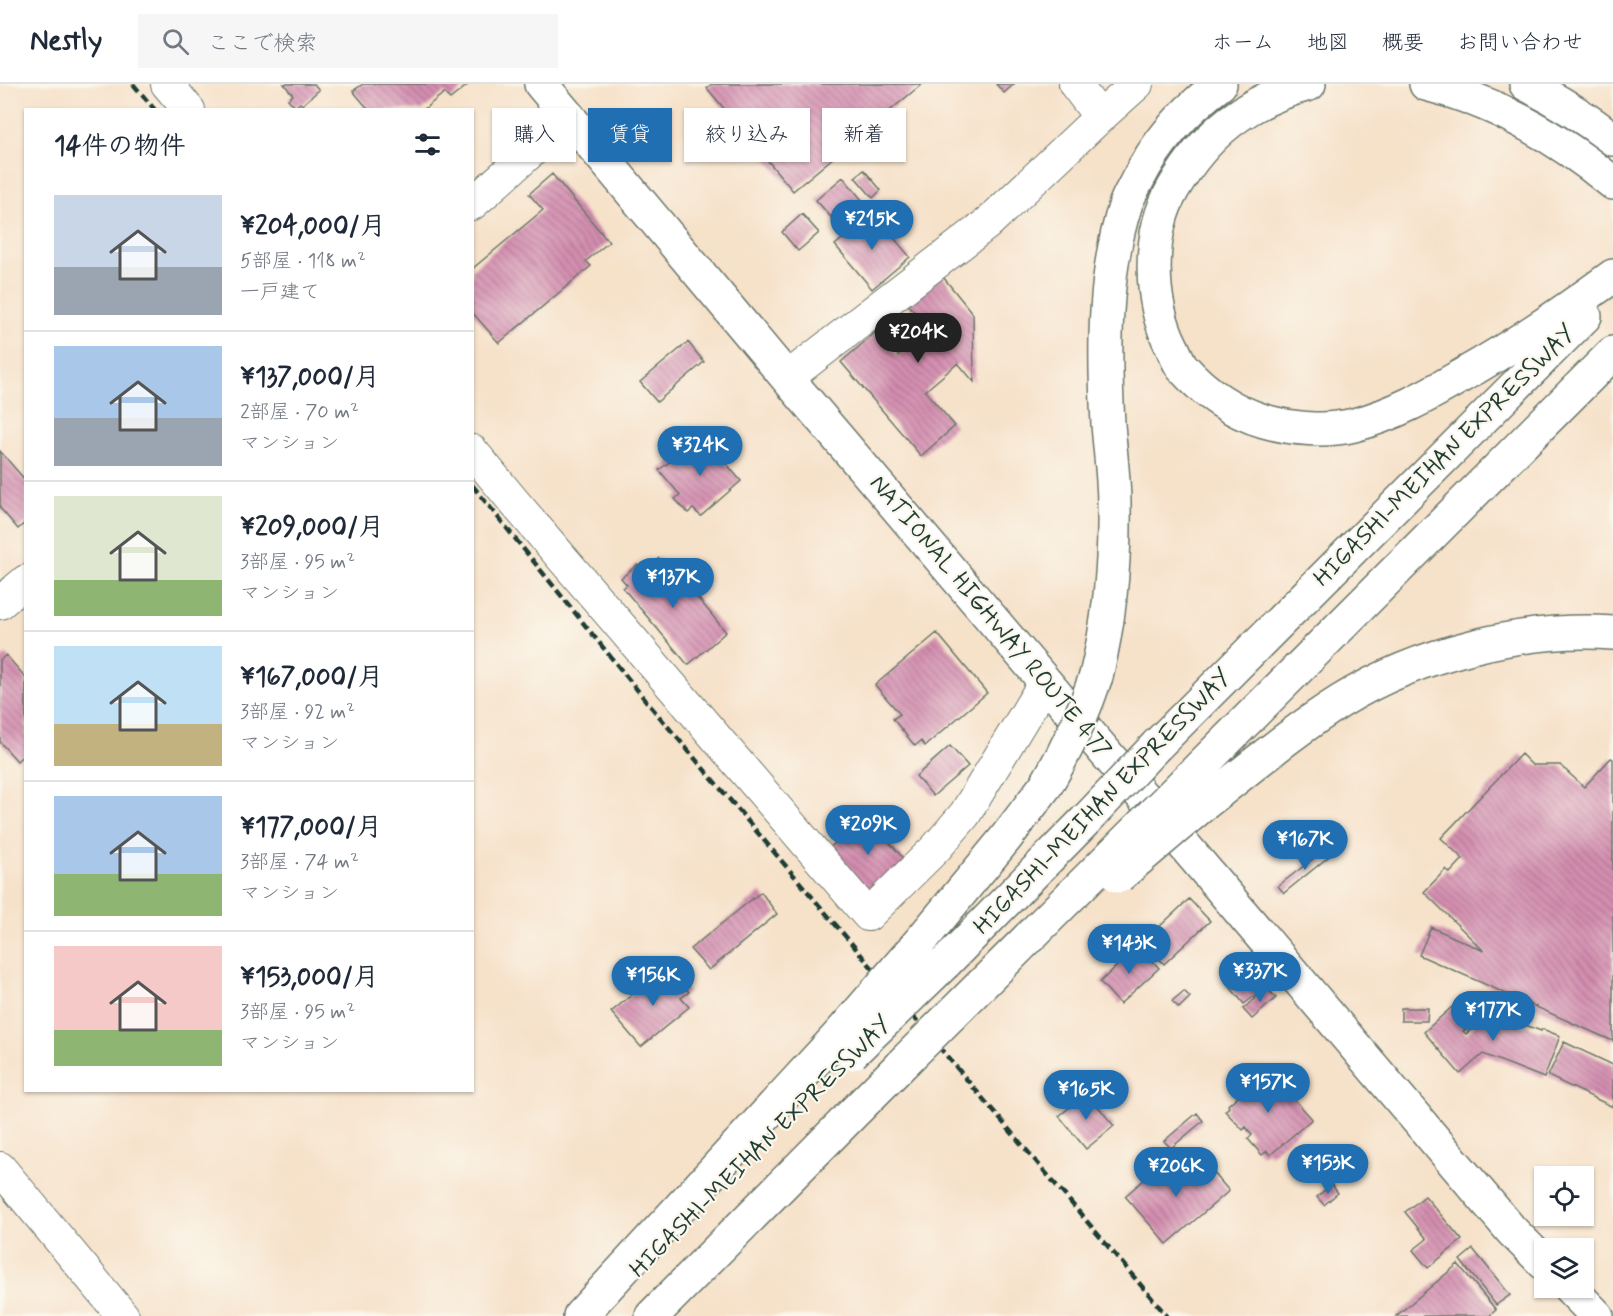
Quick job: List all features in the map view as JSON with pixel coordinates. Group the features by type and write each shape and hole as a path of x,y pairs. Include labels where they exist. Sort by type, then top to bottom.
{"highway":[{"name":"NATIONAL HIGHWAY ROUTE 477","path":"541,84 562,108"},
{"path":"580,1316 846,1043 923,938 1005,839 1046,785 1066,751 1083,714 1096,676 1110,609 1115,550 1106,351 1115,245 1127,201 1147,162 1172,127 1220,84"},
{"path":"1309,84 1254,104 1223,126 1195,156 1172,191 1158,228 1154,262 1156,297 1165,334 1181,365 1209,393 1234,409 1242,414 1278,425 1314,429 1352,426 1394,413 1436,391 1544,327 1613,276"},
{"path":"1426,84 1458,92 1506,111 1554,138 1613,183"},
{"path":"1526,84 1550,96 1613,139"},
{"name":"NATIONAL HIGHWAY ROUTE 477","path":"576,124 787,378 1045,682 1512,1231 1534,1253"},
{"name":"HIGASHI-MEIHAN EXPRESSWAY","path":"594,1316 846,1043 945,963 1156,746 1613,288"},
{"name":"HIGASHI-MEIHAN EXPRESSWAY","path":"652,1316 905,1061 1195,793 1613,353"},
{"path":"1195,793 1294,733 1343,700 1393,675 1444,655 1491,642 1541,634 1613,633"},
{"name":"NATIONAL HIGHWAY ROUTE 477","path":"1512,1231 1534,1264"},
{"path":"1557,1298 1569,1316"},
{"path":"1579,1298 1596,1316"}],"street":[{"path":"167,84 187,108"},
{"path":"1075,84 1100,117"},
{"path":"787,378 988,223 1137,84"},
{"path":"474,202 519,162"},
{"path":"474,452 868,915 936,848 965,814 1045,682"},
{"path":"0,603 24,583"},
{"path":"0,1168 123,1316"}],"building":[{"path":"284,84 314,84 319,90 302,105 300,103 295,107 288,99 293,95"},
{"path":"363,84 469,84 450,99 444,93 425,108 367,108 353,91"},
{"path":"712,84 922,84 893,108 822,108 822,162 828,162 793,191 769,162 810,162 810,108 724,108 707,88"},
{"path":"996,84 1014,84 1004,93"},
{"path":"864,170 881,190 873,198 855,177"},
{"path":"552,174 609,242 586,261 591,266 499,343 474,314 474,267 543,210 529,194"},
{"path":"843,177 871,211 845,233 816,200"},
{"path":"873,213 910,257 872,289 835,245"},
{"path":"802,214 819,233 798,251 782,232"},
{"path":"939,272 973,314 974,382 958,363 925,391 955,426 921,456 841,362 876,332 898,356 929,329 904,300"},
{"path":"688,342 704,362 657,402 640,382"},
{"path":"703,436 741,481 701,516 693,509 688,513 675,499 680,495 659,470"},
{"path":"0,451 24,479 24,524 18,529 0,508"},
{"path":"659,558 663,564 667,561 726,632 688,665 623,588 627,585 621,578 637,565 643,571"},
{"path":"937,633 987,693 925,746 921,741 915,746 893,719 900,714 875,685"},
{"path":"6,655 24,676 24,755 17,761 0,742 0,660"},
{"path":"950,746 968,766 933,796 916,776"},
{"path":"1521,754 1532,765 1560,765 1584,787 1611,758 1613,759 1613,1041 1419,955 1431,927 1484,951 1424,892 1446,869 1450,873 1463,859 1441,838"},
{"path":"867,816 908,864 869,896 828,849"},
{"path":"1327,848 1332,854 1284,893 1278,886"},
{"path":"761,892 777,914 709,970 690,949"},
{"path":"1189,899 1210,921 1164,964 1143,942"},
{"path":"1138,946 1159,968 1120,1004 1100,982"},
{"path":"667,966 689,992 681,998 689,1007 641,1047 611,1012"},
{"path":"1244,966 1264,989 1244,1004 1226,982"},
{"path":"1267,988 1276,998 1252,1019 1243,1009"},
{"path":"1184,991 1190,997 1179,1008 1172,1001"},
{"path":"1453,1006 1470,1025 1463,1031 1466,1034 1473,1028 1481,1008 1560,1036 1544,1078 1483,1054 1460,1074 1424,1032"},
{"path":"1401,1008 1428,1008 1427,1021 1401,1021"},
{"path":"1564,1042 1613,1065 1613,1107 1548,1076"},
{"path":"1264,1073 1267,1077 1271,1073 1312,1119 1270,1155 1267,1151 1262,1155 1248,1139 1252,1135 1246,1127 1243,1130 1225,1111 1228,1105"},
{"path":"1087,1093 1114,1126 1086,1149 1059,1116"},
{"path":"1197,1113 1203,1121 1171,1148 1164,1141"},
{"path":"1167,1160 1183,1179 1204,1161 1229,1191 1167,1244 1125,1196"},
{"path":"1331,1184 1338,1193 1324,1205 1317,1197"},
{"path":"1425,1196 1462,1240 1428,1268 1413,1250 1427,1239 1405,1212"},
{"path":"1473,1249 1510,1295 1496,1305 1460,1260"},
{"path":"1458,1264 1496,1310 1489,1316 1396,1316"}],"railway":[{"path":"133,84 153,108"},
{"path":"474,487 647,702 1167,1316"}]}
